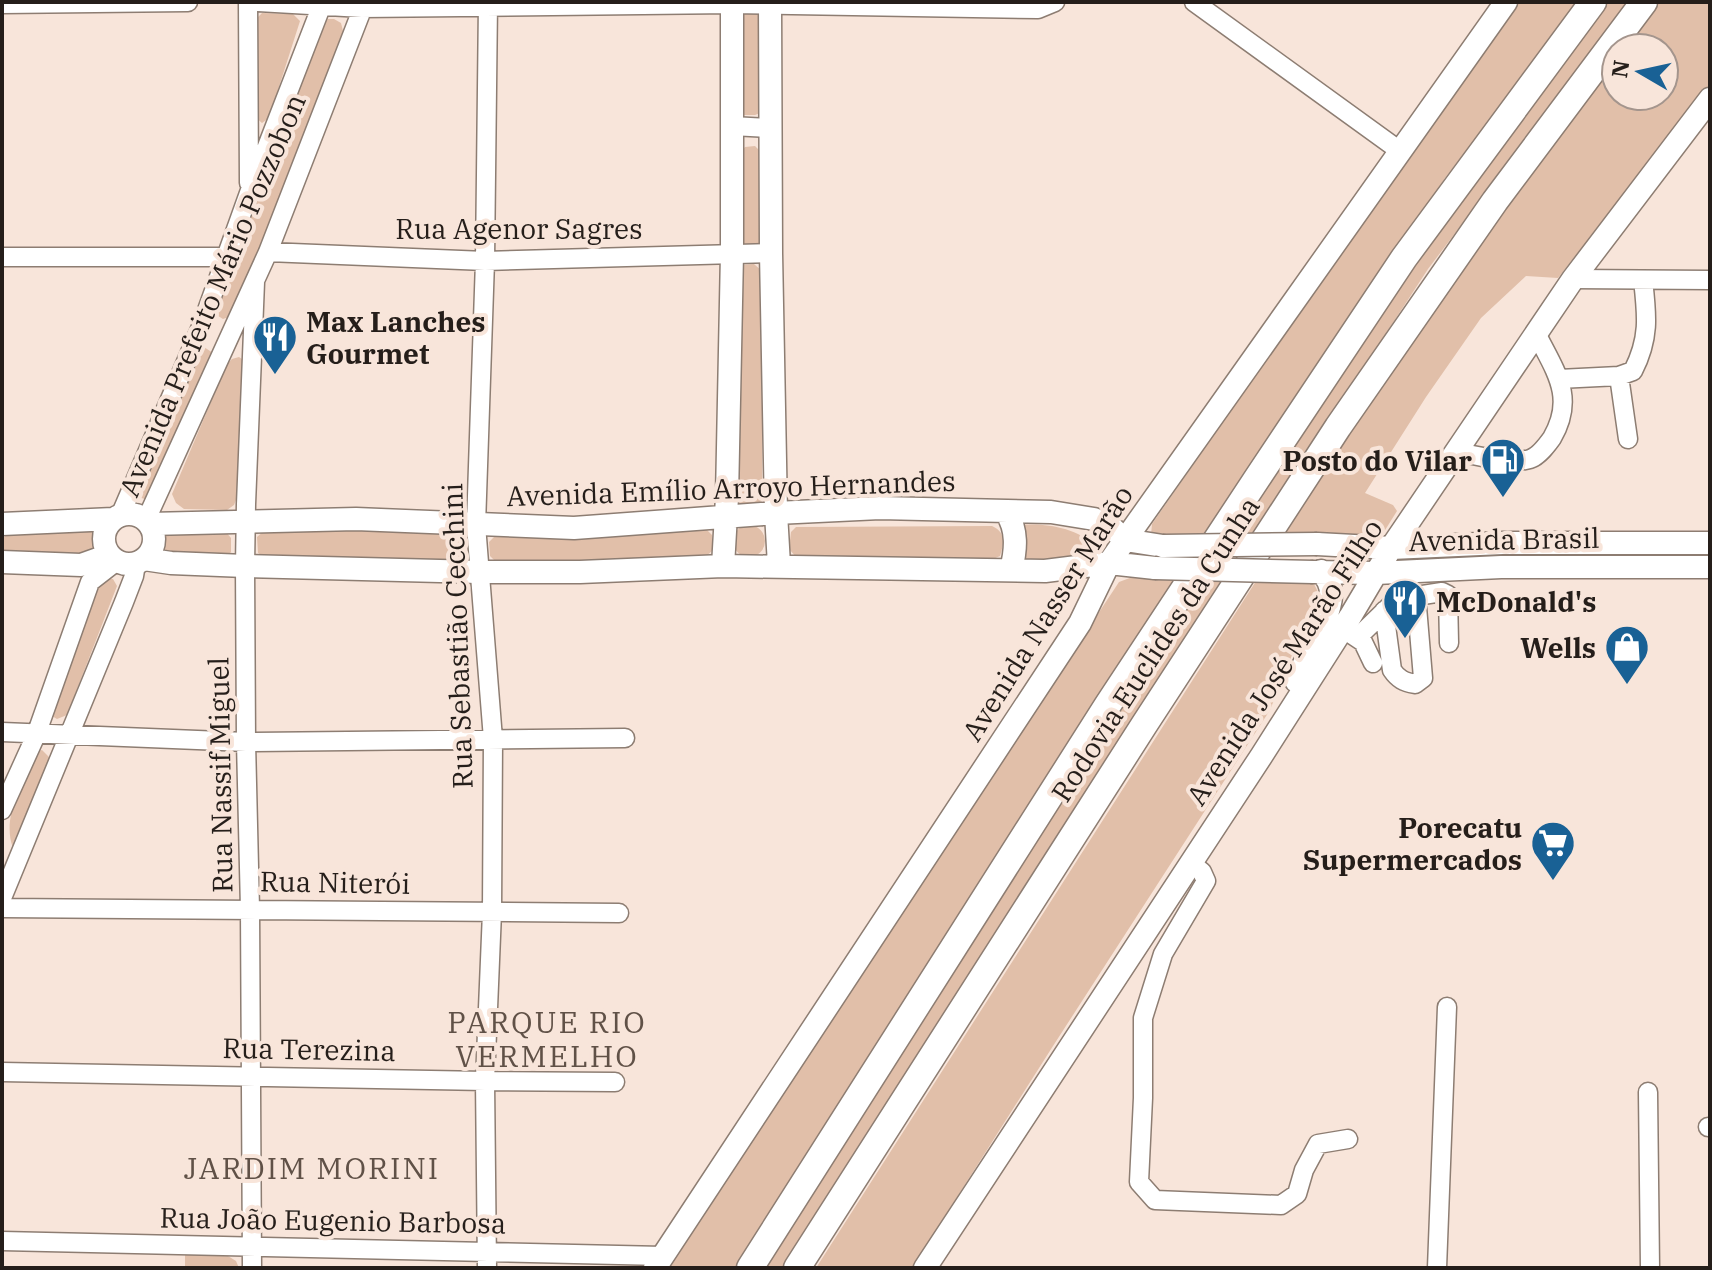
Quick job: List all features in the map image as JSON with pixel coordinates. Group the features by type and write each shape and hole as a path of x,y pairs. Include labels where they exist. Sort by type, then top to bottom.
{"highway":[{"name":"Rodovia Euclides da Cunha","path":"750,1268 1107,706 1256,480 1404,258 1593,2"},
{"name":"Rodovia Euclides da Cunha","path":"797,1268 1338,427 1495,201 1644,2"}],"main road":[{"name":"Avenida Nasser Marão","path":"659,1262 1080,623 1109,563 1506,2"},
{"path":"723,566 732,253 732,3"},
{"path":"770,4 771,253 779,565"},
{"name":"Avenida José Marão Filho","path":"925,1268 1262,755 1350,633 1376,573 1391,548 1573,279 1710,99"},
{"name":"Avenida Emílio Arroyo Hernandes","path":"2,524 132,514 147,522 356,519 574,528 880,508 1051,512 1094,519 1110,526 1125,540 1163,546"},
{"path":"1006,512 1012,521 1015,539 1011,570"},
{"path":"116,517 107,527 105,546 126,560 171,563 479,572 779,565 1045,571 1109,563"},
{"path":"2,562 81,565 126,560 150,553 154,538 147,522"},
{"path":"1501,567 1502,543"},
{"name":"Avenida Brasil","path":"1163,546 1317,544 1391,548 1502,543 1710,543"},
{"name":"Avenida Brasil","path":"1109,563 1155,568 1376,573 1501,567 1710,567"},
{"path":"1262,755 1325,619 1332,596 1329,581 1317,572"}],"street":[{"path":"2,4 188,2"},
{"path":"248,2 249,193"},
{"path":"258,2 363,5 732,3 1038,9 1055,2"},
{"path":"1194,2 1400,151"},
{"name":"Avenida Prefeito Mário Pozzobon","path":"116,517 201,327 322,4"},
{"name":"Rua Sebastião Cecchini","path":"487,1259 485,1081 492,912 493,739 476,525 485,261 488,4"},
{"name":"Avenida Prefeito Mário Pozzobon","path":"147,522 268,252 363,5"},
{"path":"732,126 770,128"},
{"name":"Rua Agenor Sagres","path":"268,252 485,261 771,253"},
{"path":"2,257 226,257"},
{"path":"1573,279 1710,280"},
{"path":"1559,379 1619,376 1633,371 1642,353 1647,320 1643,280"},
{"name":"Rua Nassif Miguel","path":"252,1268 245,566 255,282"},
{"path":"201,327 253,342"},
{"path":"1456,452 1518,461 1533,459 1547,445 1564,411 1559,379 1536,333"},
{"path":"1619,376 1628,439"},
{"path":"2,810 36,735 90,582 126,560 134,576 128,594 2,898"},
{"path":"1373,663 1363,642 1350,633 1397,599 1442,592 1448,595 1449,643"},
{"path":"1384,611 1392,670 1404,682 1415,684 1423,678 1416,595"},
{"path":"2,732 246,742 625,738"},
{"path":"1191,863 1202,872 1206,881 1163,954 1143,1018 1139,1182 1155,1200 1281,1205 1297,1194 1304,1170 1318,1144 1348,1139"},
{"name":"Rua Niterói","path":"2,908 619,913"},
{"path":"1437,1268 1447,1007"},
{"name":"Rua Terezina","path":"2,1072 615,1082"},
{"path":"1648,1092 1650,1268"},
{"name":"Rua João Eugenio Barbosa","path":"2,1241 340,1249 487,1259 659,1262"},
{"path":"340,1249 340,1268"}],"shaded area":[{"path":"1517,2 1581,2 1445,178 1211,535 1151,535 1152,524"},
{"path":"1602,2 1630,2 1607,32 1600,32 1600,42 1428,269 1254,536 1229,535 1409,262"},
{"path":"1655,2 1710,2 1710,85 1558,278 1526,276 1481,318 1365,493 1393,505 1397,511 1382,535 1374,540 1280,536 1445,293 1600,76 1600,112 1680,112 1680,32 1633,32"},
{"path":"745,11 756,12 764,20 765,111 755,115 744,115 736,105 737,22"},
{"path":"262,13 293,14 300,21 269,118 262,123 255,117 255,20"},
{"path":"328,19 341,23 343,31 235,311 223,319 215,314 215,308 322,23"},
{"path":"755,146 762,153 765,241 759,247 745,247 737,241 737,157 745,147"},
{"path":"754,264 763,272 762,499 757,507 741,507 734,499 741,265"},
{"path":"204,347 213,353 148,500 138,497 136,491 199,348"},
{"path":"239,357 245,361 238,495 234,505 227,510 184,509 176,503 172,494 227,364"},
{"path":"749,525 761,529 765,541 761,553 749,557 737,553 733,541 737,529"},
{"path":"1021,525 1051,526 1070,531 1096,546 1095,554 1092,558 1080,560 1024,561"},
{"path":"992,526 1000,531 1003,542 1000,556 991,560 798,559 789,549 791,532 796,527"},
{"path":"357,527 457,532 464,539 465,556 458,563 268,559 258,553 257,537 264,531"},
{"path":"704,527 712,535 712,551 703,559 498,564 490,556 489,542 496,535"},
{"path":"100,530 101,552 9,557 3,552 2,539 9,533"},
{"path":"162,530 225,531 231,538 231,552 225,559 157,555 163,538"},
{"path":"1135,576 1181,577 741,1268 667,1268 1119,582"},
{"path":"1197,577 1223,578 786,1268 759,1268"},
{"path":"107,578 113,579 117,586 67,715 57,719 52,716 98,585"},
{"path":"1258,578 1305,580 1314,584 1320,596 1317,615 1294,650 1270,710 912,1268 816,1268"},
{"path":"42,750 50,758 50,764 19,846 13,848 10,836 12,811 36,752"},
{"path":"185,1254 228,1256 236,1261 239,1268 185,1268"}],"place":[{"name":"Max Lanches Gourmet","path":"275,376"},
{"name":"Posto do Vilar","path":"1503,499"},
{"name":"McDonald's","path":"1405,640"},
{"name":"Wells","path":"1627,686"},
{"name":"Porecatu Supermercados","path":"1553,882"}],"district":[{"name":"PARQUE RIO VERMELHO","path":"547,1038"},
{"name":"JARDIM MORINI","path":"312,1167"}]}
